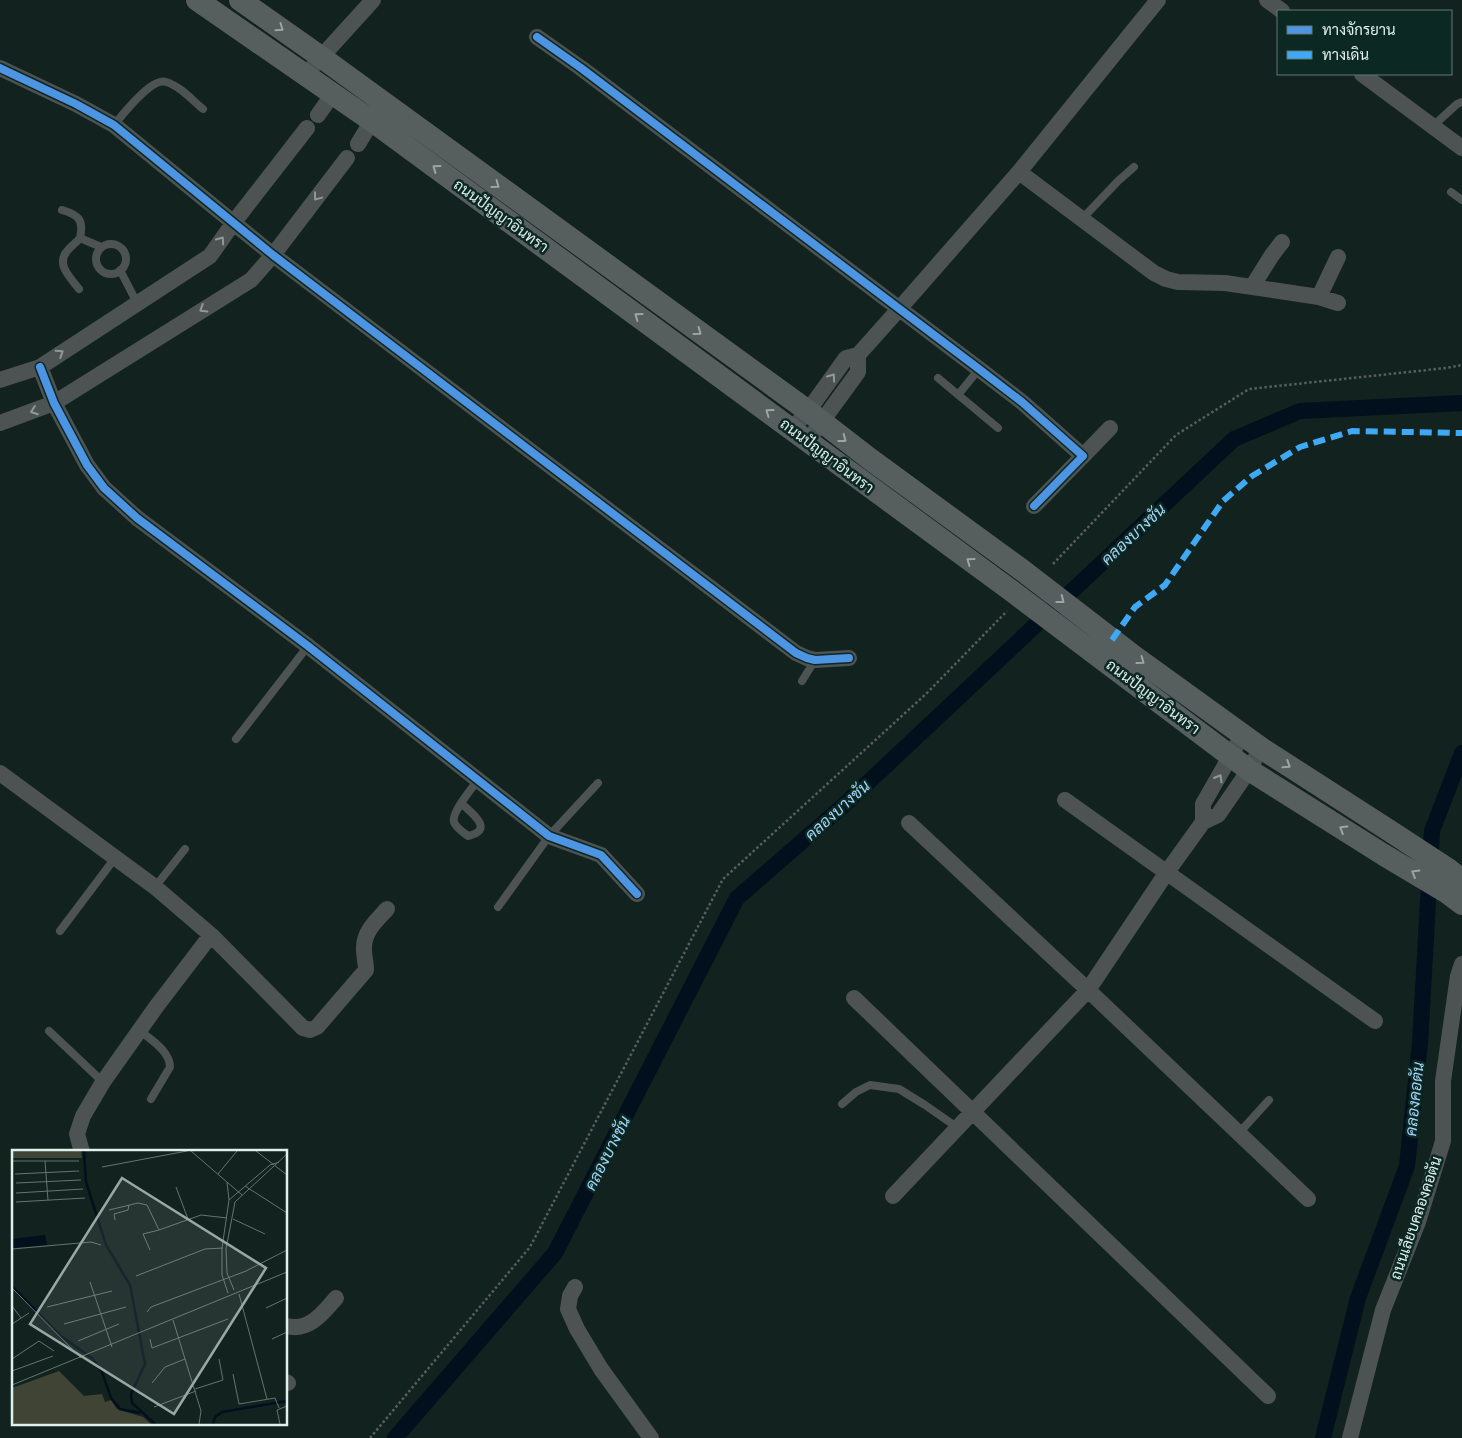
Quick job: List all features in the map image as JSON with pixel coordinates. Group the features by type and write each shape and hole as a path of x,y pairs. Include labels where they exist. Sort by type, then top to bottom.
{"main road":[{"name":"ถนนปัญญาอินทรา","path":"198,0 372,121 799,435 1008,600 1093,638 1390,831 1455,886"},
{"name":"ถนนปัญญาอินทรา","path":"240,0 321,57 1022,570 1093,638 1249,770 1384,855 1455,886"}],"street":[{"path":"305,75 372,0"},
{"path":"799,435 814,417 846,358 858,354 1019,172 1158,0"},
{"path":"1267,0 1281,10"},
{"path":"537,37 900,308 1022,402 1083,456"},
{"path":"0,68 76,104 114,125 273,255 796,652 815,660 849,658"},
{"path":"1363,75 1462,148"},
{"path":"318,115 332,94"},
{"path":"358,144 372,121"},
{"path":"0,380 40,367 210,256 307,128"},
{"path":"0,423 54,403 251,280 273,255 347,158"},
{"path":"1019,172 1154,273 1166,279 1178,282 1225,283 1318,297 1338,303"},
{"path":"1252,287 1282,242"},
{"path":"1318,297 1338,257"},
{"path":"40,367 54,403 87,465 104,488 137,518 308,646 549,836 601,854 637,894"},
{"path":"1034,506 1110,428"},
{"path":"1203,822 1203,804 1243,734"},
{"path":"893,1196 1088,990 1167,872 1203,822 1218,815 1249,770 1261,748"},
{"path":"0,773 155,887 211,935 304,1028 310,1030 317,1026 366,970 363,952 365,939 372,924 387,909"},
{"path":"1065,800 1374,1021"},
{"path":"910,823 1308,1199"},
{"path":"81,1150 77,1134 83,1116 103,1082 139,1030 211,935"},
{"name":"ถนนเลียบคลองคอตัน","path":"1350,1438 1383,1310 1418,1222 1443,1141 1443,1081 1461,972"},
{"path":"854,998 1268,1396"},
{"path":"575,1287 570,1296 568,1309 577,1329 601,1369 651,1438"},
{"path":"288,1326 295,1328 308,1324 319,1316 336,1298"}],"lane":[{"path":"114,125 130,104 156,82 164,81 178,89 203,109"},
{"path":"1433,126 1457,104 1462,102"},
{"path":"1082,219 1134,167"},
{"path":"1451,192 1462,200"},
{"path":"62,210 73,213 80,220 83,227 80,238 68,249 62,260 63,267 80,289"},
{"path":"80,238 101,248"},
{"path":"106,244 118,246 125,254 124,266 120,270 115,273 109,273 103,272 99,268 96,257 98,251 106,244"},
{"path":"120,270 137,303"},
{"path":"958,395 979,369"},
{"path":"938,378 998,428"},
{"path":"236,739 308,646"},
{"path":"802,681 815,660"},
{"path":"462,804 478,779"},
{"path":"498,907 549,836 598,783"},
{"path":"155,887 185,850"},
{"path":"60,930 115,858"},
{"path":"139,1030 160,1047 171,1063 151,1099"},
{"path":"48,1031 103,1082"},
{"path":"842,1104 856,1092 870,1085 899,1089 958,1128"},
{"path":"1239,1133 1269,1100"}],"path":[{"path":"1054,564 1176,435 1249,389 1462,365"},
{"path":"370,1438 530,1247 724,879 927,693 1008,600"}],"waterway":[{"name":"คลองบางชัน","path":"395,1438 555,1253 737,898 844,805 1234,439 1300,411 1462,403"},
{"name":"คลองคอตัน","path":"1323,1438 1358,1298 1407,1166 1420,1043 1432,831 1462,753"}],"marked path":[{"path":"1112,640 1135,607 1165,585 1223,501 1252,476 1300,447 1352,431 1462,433"}],"cycle path":[{"path":"537,37 581,68 979,369 1022,402 1083,456 1034,506"},
{"path":"0,68 76,104 114,125 273,255 796,653 815,660 849,658"},
{"path":"40,367 54,403 87,465 104,488 137,518 308,646 549,836 601,855 637,894"}]}
